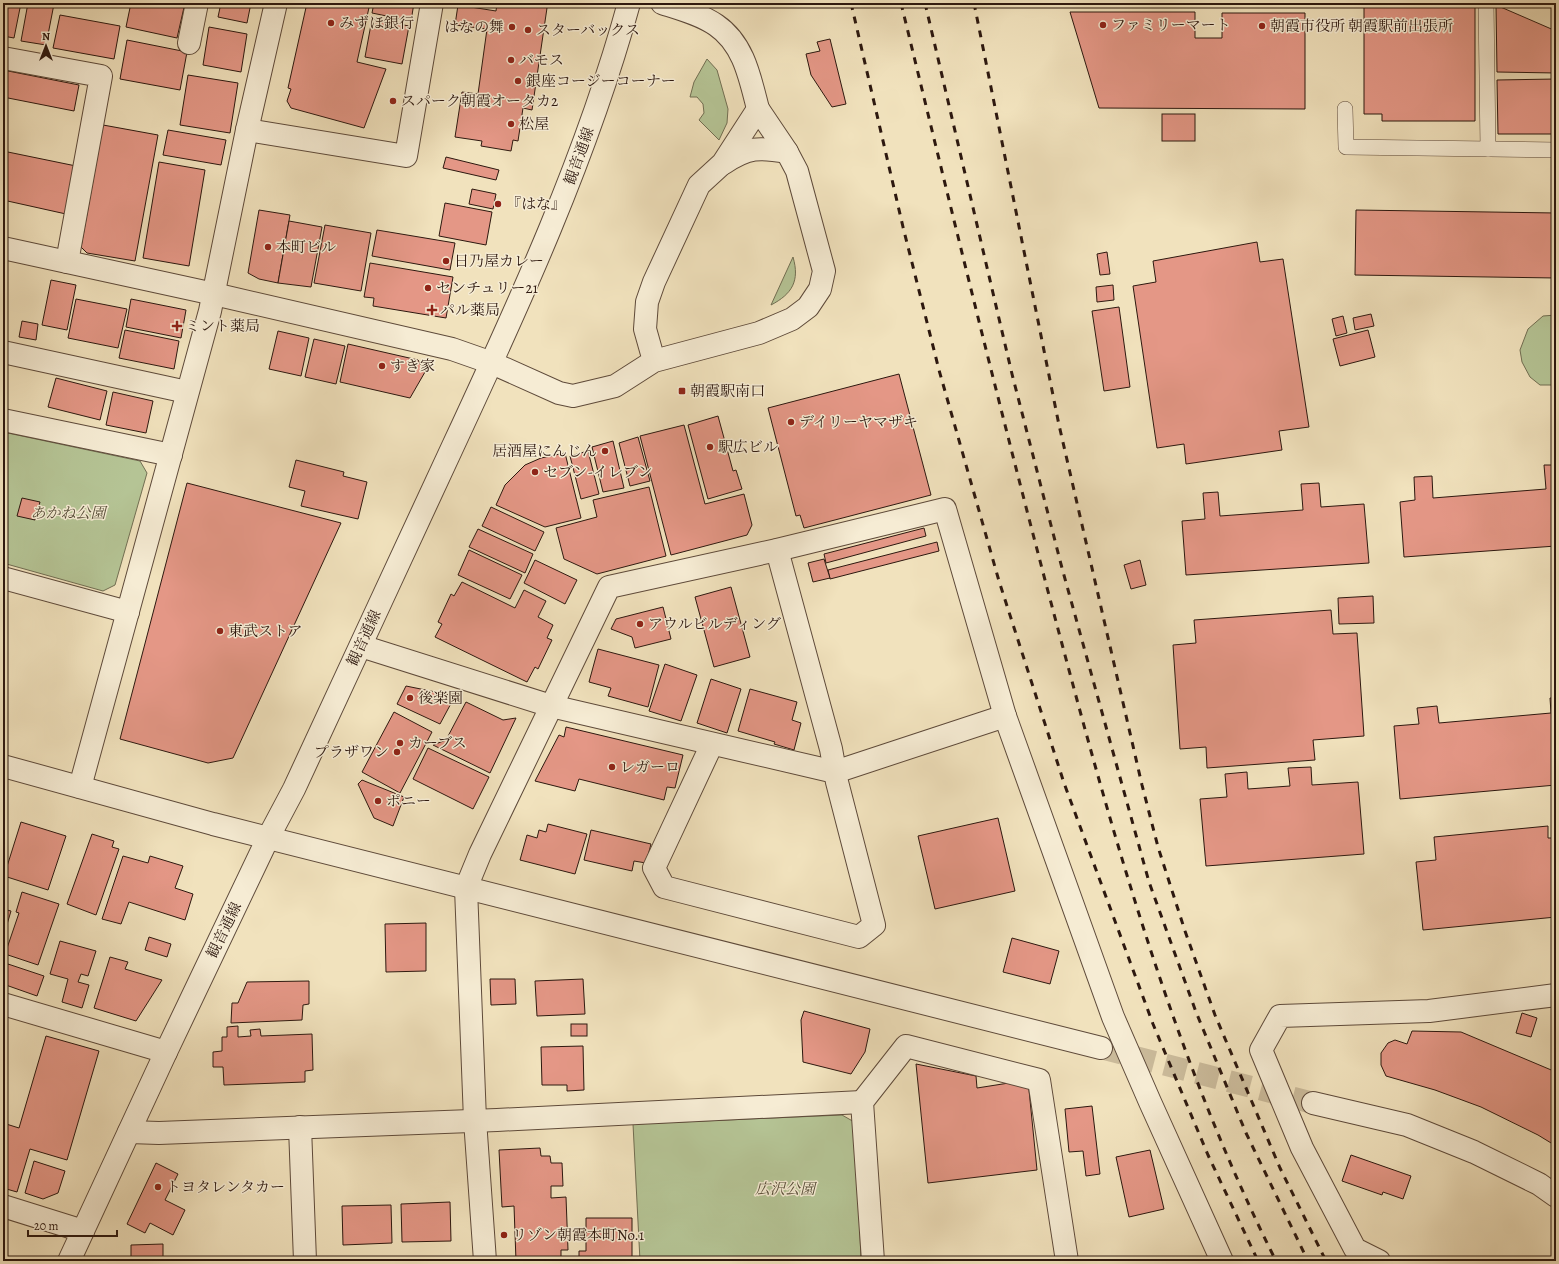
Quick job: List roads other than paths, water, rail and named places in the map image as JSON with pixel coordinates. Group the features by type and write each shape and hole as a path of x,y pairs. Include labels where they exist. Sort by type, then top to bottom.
{"street":[{"path":"189,43 197,3"},
{"path":"80,787 214,294 247,130 276,3"},
{"path":"247,130 406,156 432,3"},
{"name":"観音通線","path":"69,1261 128,1132 268,838 294,789 492,363 567,188 616,51 629,3"},
{"path":"3,248 214,294 452,349 492,363 559,393 573,396 615,386 654,361 759,333 792,319 808,307 820,289 824,271 797,170 787,152 758,109 743,57 726,33 716,24 662,3"},
{"path":"3,58 101,76 67,262"},
{"path":"723,163 758,109"},
{"path":"654,361 645,329 647,302 654,282 700,185 723,163 740,153 754,149 770,149 787,152"},
{"path":"3,352 187,392"},
{"path":"3,420 170,455"},
{"path":"485,1261 475,1120 466,888 484,847 609,587 777,550 945,509 1005,716 1113,1017 1216,1260"},
{"path":"712,744 654,868 664,887 859,937 874,925 835,772 829,742 777,550"},
{"path":"3,578 128,612"},
{"path":"361,646 551,706 835,772 1005,716"},
{"path":"3,766 213,824 1101,1048"},
{"path":"1379,1261 1358,1255 1302,1148 1261,1050 1280,1016 1429,1011 1556,995"},
{"path":"3,1004 166,1052"},
{"path":"873,1261 862,1102 906,1046 1039,1080 1067,1261"},
{"path":"128,1132 159,1133 862,1102"},
{"path":"1313,1103 1407,1125 1474,1152 1539,1184 1556,1196"},
{"path":"300,1127 305,1261"},
{"path":"3,1206 83,1231"}],"lane":[{"path":"1486,3 1488,149"},
{"path":"1345,109 1346,147 1556,150"}],"tunnel":[{"path":"1101,1048 1313,1103"}],"railway":[{"path":"851,3 903,227 939,370 999,581 1064,783 1153,1024 1208,1155 1258,1261"},
{"path":"901,3 1020,484 1083,723 1128,880 1153,958 1209,1112 1241,1187 1276,1261"},
{"path":"925,3 1012,374 1062,568 1149,882 1196,1012 1246,1133 1308,1261"},
{"path":"974,3 1059,425 1142,785 1158,847 1185,931 1215,1015 1280,1168 1326,1261"}],"place":[{"name":"みずほ銀行","path":"331,23"},
{"name":"ファミリーマート","path":"1103,25"},
{"name":"朝霞市役所 朝霞駅前出張所","path":"1262,26"},
{"name":"はなの舞","path":"512,27"},
{"name":"スターバックス","path":"528,30"},
{"name":"バモス","path":"511,60"},
{"name":"銀座コージーコーナー","path":"518,81"},
{"name":"スパーク朝霞オータカ2","path":"393,101"},
{"name":"松屋","path":"511,124"},
{"name":"『はな』","path":"498,204"},
{"name":"本町ビル","path":"268,247"},
{"name":"日乃屋カレー","path":"446,261"},
{"name":"センチュリー21","path":"428,288"},
{"name":"パル薬局","path":"432,310"},
{"name":"ミント薬局","path":"177,326"},
{"name":"すき家","path":"382,366"},
{"name":"朝霞駅南口","path":"682,391"},
{"name":"デイリーヤマザキ","path":"791,422"},
{"name":"駅広ビル","path":"710,447"},
{"name":"居酒屋にんじん","path":"605,451"},
{"name":"セブン-イレブン","path":"535,472"},
{"name":"アウルビルディング","path":"640,624"},
{"name":"東武ストア","path":"220,631"},
{"name":"後楽園","path":"410,698"},
{"name":"カーブス","path":"400,743"},
{"name":"プラザワン","path":"397,752"},
{"name":"レガーロ","path":"612,767"},
{"name":"ポニー","path":"378,801"},
{"name":"トヨタレンタカー","path":"158,1187"},
{"name":"リゾン朝霞本町No.1","path":"504,1235"}],"park label":[{"name":"あかね公園","path":"68,513"},
{"name":"広沢公園","path":"785,1189"}]}
